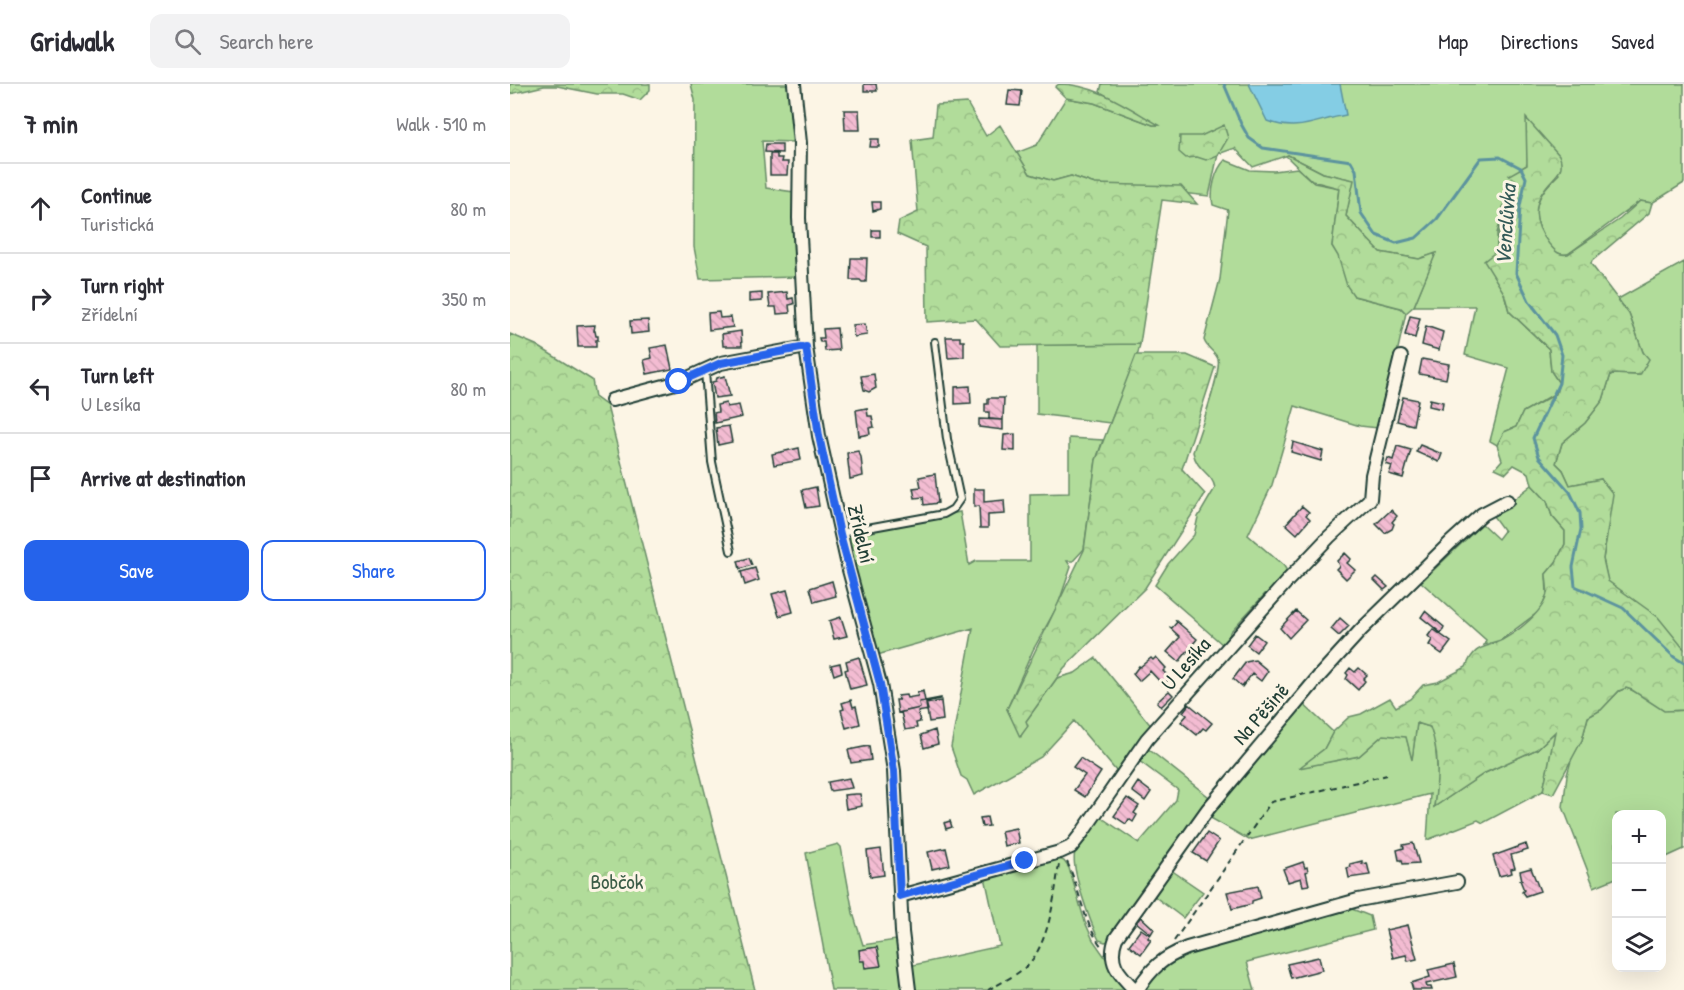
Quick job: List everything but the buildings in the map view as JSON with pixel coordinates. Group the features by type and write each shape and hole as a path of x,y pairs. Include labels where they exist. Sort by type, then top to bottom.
{"street":[{"name":"Zřídelní","path":"794,84 800,143 799,218 806,347 819,436 840,534 880,684 894,771 900,896 909,990"},
{"path":"612,400 679,382 721,363 806,347"},
{"name":"U Lesíka","path":"900,896 1061,852 1071,847 1147,739 1187,692 1329,537 1370,499 1372,475 1401,357"},
{"name":"Na Pěšině","path":"1112,958 1116,938 1208,808 1275,728 1361,630 1482,514 1507,501"},
{"path":"1112,958 1115,966 1136,990 1158,963 1187,948 1358,900 1457,882"}],"lane":[{"path":"840,534 944,514 953,509 960,499 947,439 935,342"},
{"path":"705,371 712,462 731,550"}],"path":[{"path":"1172,944 1271,802 1387,775"},
{"path":"1061,852 1073,874 1090,928 1100,945 1112,958"},
{"path":"988,990 1020,971 1036,955 1049,921 1061,852"}],"green space":[{"path":"510,84 650,84 650,90 640,100 623,94 597,94 557,86 544,86 510,94"},
{"path":"691,84 791,84 795,142 762,141 766,188 794,192 798,277 700,279 694,247 695,100"},
{"path":"1059,84 1073,85 1098,92 1159,125 1153,125 1094,103 1066,98 1055,87"},
{"path":"1102,84 1684,84 1684,183 1652,203 1640,201 1568,254 1561,254 1554,250 1543,237 1537,220 1537,205 1541,196 1559,174 1543,139 1533,127 1527,165 1510,176 1517,181 1505,188 1505,206 1497,233 1497,279 1509,311 1549,349 1551,371 1559,383 1554,394 1523,412 1516,427 1504,432 1497,445 1490,441 1509,368 1465,355 1475,306 1414,306 1435,254 1419,259 1379,252 1346,216 1353,180 1323,173 1288,155 1253,167 1235,148 1218,154 1209,196 1095,184 1071,176 1053,181 1030,174 1016,153 1037,145 1066,98 1094,103 1158,125 1100,92"},
{"path":"967,103 986,136 1000,125 1030,174 1053,181 1071,176 1095,184 1181,186 1197,204 1162,200 1140,344 1000,346 976,319 927,322 926,247 897,234 899,221 918,212 912,140 933,137 936,105"},
{"path":"1526,118 1561,160 1559,173 1541,194 1537,209 1538,223 1544,237 1557,252 1568,254 1620,219 1640,201 1652,203 1649,213 1591,264 1629,314 1643,352 1649,359 1640,375 1611,374 1603,400 1585,423 1562,443 1556,463 1563,470 1570,485 1601,479 1613,494 1603,559 1608,581 1658,617 1684,649 1684,710 1664,711 1626,688 1619,691 1601,710 1588,717 1582,740 1553,794 1543,791 1555,732 1537,749 1485,773 1434,807 1437,757 1433,737 1430,727 1417,723 1412,760 1406,737 1383,735 1359,756 1299,768 1324,749 1333,732 1349,717 1361,714 1390,698 1396,707 1410,699 1423,685 1438,682 1466,667 1473,654 1481,648 1515,632 1536,614 1545,600 1546,574 1556,562 1565,544 1565,531 1552,516 1547,501 1532,485 1529,473 1514,465 1506,473 1495,468 1502,460 1497,445 1504,432 1516,427 1523,412 1556,394 1559,383 1551,371 1549,349 1509,311 1504,293 1484,261 1497,251 1505,188 1517,181 1509,175 1527,165"},
{"path":"1224,125 1228,138 1218,155 1206,160 1197,157 1186,158 1179,152 1180,136 1201,136"},
{"path":"1286,156 1323,173 1354,180 1346,216 1380,252 1419,259 1436,253 1414,306 1406,313 1401,308 1354,296 1347,286 1338,256 1332,246 1339,188 1312,181"},
{"path":"1225,160 1250,170 1274,171 1297,168 1314,183 1339,188 1332,246 1340,258 1354,296 1401,308 1406,313 1382,420 1378,428 1360,426 1295,406 1272,485 1248,535 1287,571 1230,632 1223,645 1155,585 1168,564 1194,535 1198,517 1215,488 1211,478 1198,464 1193,452 1213,390 1218,366 1217,356 1204,340 1220,279 1228,210 1213,205 1212,199 1218,169"},
{"path":"1684,262 1684,649 1608,584 1603,559 1609,524 1601,479 1570,485 1563,470 1556,463 1562,443 1585,423 1603,400 1611,374 1640,375 1643,352 1629,314 1618,299"},
{"name":"Bobčok","path":"510,334 536,345 592,380 595,397 607,406 755,990 510,990"},
{"path":"1140,344 1110,423 1037,414 1037,345"},
{"path":"1136,355 1187,355 1215,367 1182,469 1205,494 1145,588 1064,668 1026,721 1028,726 1020,737 1007,709 1084,550 1096,460"},
{"path":"1069,438 1103,440 1096,460 1084,549 1073,561 1067,561 1071,567 1058,605 1033,650 1007,709 1021,736 1026,721 1057,678 1075,673 1096,658 1152,727 1117,772 1074,721 1041,757 974,795 967,780 961,776 951,747 973,628 877,655 846,536 960,512 969,565 976,561 1030,561 1030,494 1069,493"},
{"path":"1532,485 1547,501 1552,516 1565,531 1565,544 1556,562 1546,574 1547,594 1541,610 1501,640 1484,645 1486,640 1421,582 1482,524 1498,539 1504,531 1493,516"},
{"path":"1626,688 1634,691 1666,710 1684,710 1684,849 1666,857 1666,810 1612,810 1612,880 1594,887 1563,807 1567,775 1572,757 1582,740 1588,717 1601,710 1619,691"},
{"path":"1301,702 1333,732 1324,749 1301,767 1359,756 1383,735 1406,736 1412,758 1417,723 1430,727 1435,740 1438,778 1434,807 1485,773 1537,749 1556,731 1543,791 1483,823 1478,820 1427,840 1430,794 1249,840 1209,817"},
{"path":"1147,748 1209,797 1109,941 1105,942 1099,940 1078,883 1075,852 1099,816 1139,843 1176,800 1178,790 1138,760"},
{"path":"838,844 841,847 853,913 863,945 896,940 899,945 906,990 831,990 806,853"},
{"path":"1059,859 1064,861 1069,868 1085,922 1093,940 1128,990 914,990 909,966 1000,946 985,877"},
{"path":"1171,870 1203,892 1183,918 1154,896"},
{"path":"1352,909 1370,916 1373,930 1247,962 1255,990 1145,990 1161,969 1182,955"}],"water":[{"path":"1249,84 1340,84 1346,115 1298,126 1267,121"}],"waterway":[{"name":"Venclůvka","path":"1224,84 1249,138 1263,148 1351,161 1356,170 1361,213 1376,235 1396,243 1416,238 1437,219 1481,158 1500,157 1521,168 1526,178 1520,206 1516,273 1529,301 1555,335 1562,355 1559,383 1533,438 1539,457 1570,492 1580,513 1581,529 1573,567 1575,586 1623,608 1674,657 1684,663"}],"route":[{"path":"679,382 721,363 806,347 819,436 840,534 880,684 894,771 900,896 1025,861"}]}
